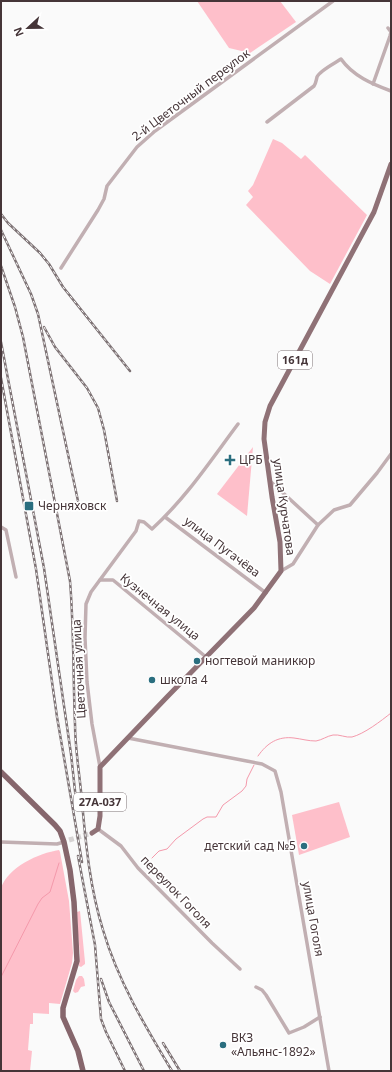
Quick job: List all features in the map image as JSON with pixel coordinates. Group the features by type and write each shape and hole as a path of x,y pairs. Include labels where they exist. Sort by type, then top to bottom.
{"highway":[{"path":"1,772 55,825 67,841 74,902 77,960 63,1008 63,1017 78,1051 83,1071"}],"main road":[{"name":"улица Курчатова","path":"100,767 254,608 281,571 280,542 264,439 265,422 270,406 374,212 391,164"},
{"name":"27А-037","path":"92,833 98,829 100,816 100,767"}],"street":[{"name":"2-й Цветочный переулок","path":"61,268 98,210 104,199 107,186 137,147 155,131 333,1"},
{"path":"373,84 390,36 391,32 388,28"},
{"path":"267,122 314,86 317,82 317,77 321,72 341,59 346,67 356,75 391,91"},
{"name":"Цветочная улица","path":"100,767 92,724 87,682 85,638 86,604 91,592 136,531 139,521 144,522 152,529 165,517 193,485 238,424"},
{"path":"281,571 293,564 318,525 334,510 350,505 391,454"},
{"path":"270,481 318,525"},
{"name":"улица Пугачёва","path":"165,517 266,593"},
{"path":"1,527 6,530 16,577"},
{"name":"Кузнечная улица","path":"100,580 113,580 206,657"},
{"name":"улица Гоголя","path":"128,738 262,764 275,771 281,792 329,1071"},
{"name":"переулок Гоголя","path":"98,829 121,846 138,868 212,943 240,969"},
{"path":"1,842 57,844 67,841"},
{"path":"256,987 262,990 266,995 290,1033 304,1027 320,1017"}],"shaded area":[{"path":"197,1 280,1 296,22 250,53 229,48"},
{"path":"273,139 282,143 301,159 305,155 367,215 330,284 310,271 246,205 253,197 248,191 253,185"},
{"path":"253,447 247,516 217,494"},
{"path":"339,802 350,837 299,855 292,815"},
{"path":"59,850 69,901 73,953 72,963 60,1004 49,1003 49,1014 33,1013 33,1024 30,1024 28,1050 32,1051 30,1071 1,1071 1,888 10,874 25,862 42,854"},
{"path":"80,911 85,962 85,964 81,967 79,966 80,953 77,912"},
{"path":"79,976 82,976 84,979 85,986 81,987 78,992 75,993 73,991 76,980"}],"waterway":[{"path":"258,756 265,747 278,739 294,738 316,741 333,735 352,737 367,730 391,713"},
{"path":"152,858 159,851 167,849 176,839 203,819 207,817 216,817 223,805 242,791 246,786 247,779 254,765"},
{"path":"1,977 38,904 42,898 50,892 59,863"}],"tunnel":[{"path":"69,840 92,833"}],"railway":[{"path":"1,214 8,223 40,253 49,264 63,287 130,371"},
{"path":"1,230 31,294 38,314 78,501"},
{"path":"1,266 15,307 23,337 70,581 76,744 87,851 95,898 109,949 124,985 142,1020 172,1071"},
{"path":"44,327 55,347 87,388 98,408 104,430 117,501"},
{"path":"1,342 44,568 71,754 76,800"},
{"path":"1,378 36,569 57,717 82,862"},
{"path":"78,856 95,945 101,1019 125,1071"},
{"path":"101,979 109,1002 144,1071"},
{"path":"163,1043 180,1071"}],"place":[{"name":"ЦРБ","path":"230,460"},
{"name":"Черняховск","path":"29,506"},
{"name":"ногтевой маникюр","path":"197,661"},
{"name":"школа 4","path":"152,680"},
{"name":"детский сад №5","path":"304,846"},
{"name":"ВКЗ «Альянс-1892»","path":"223,1045"}]}
